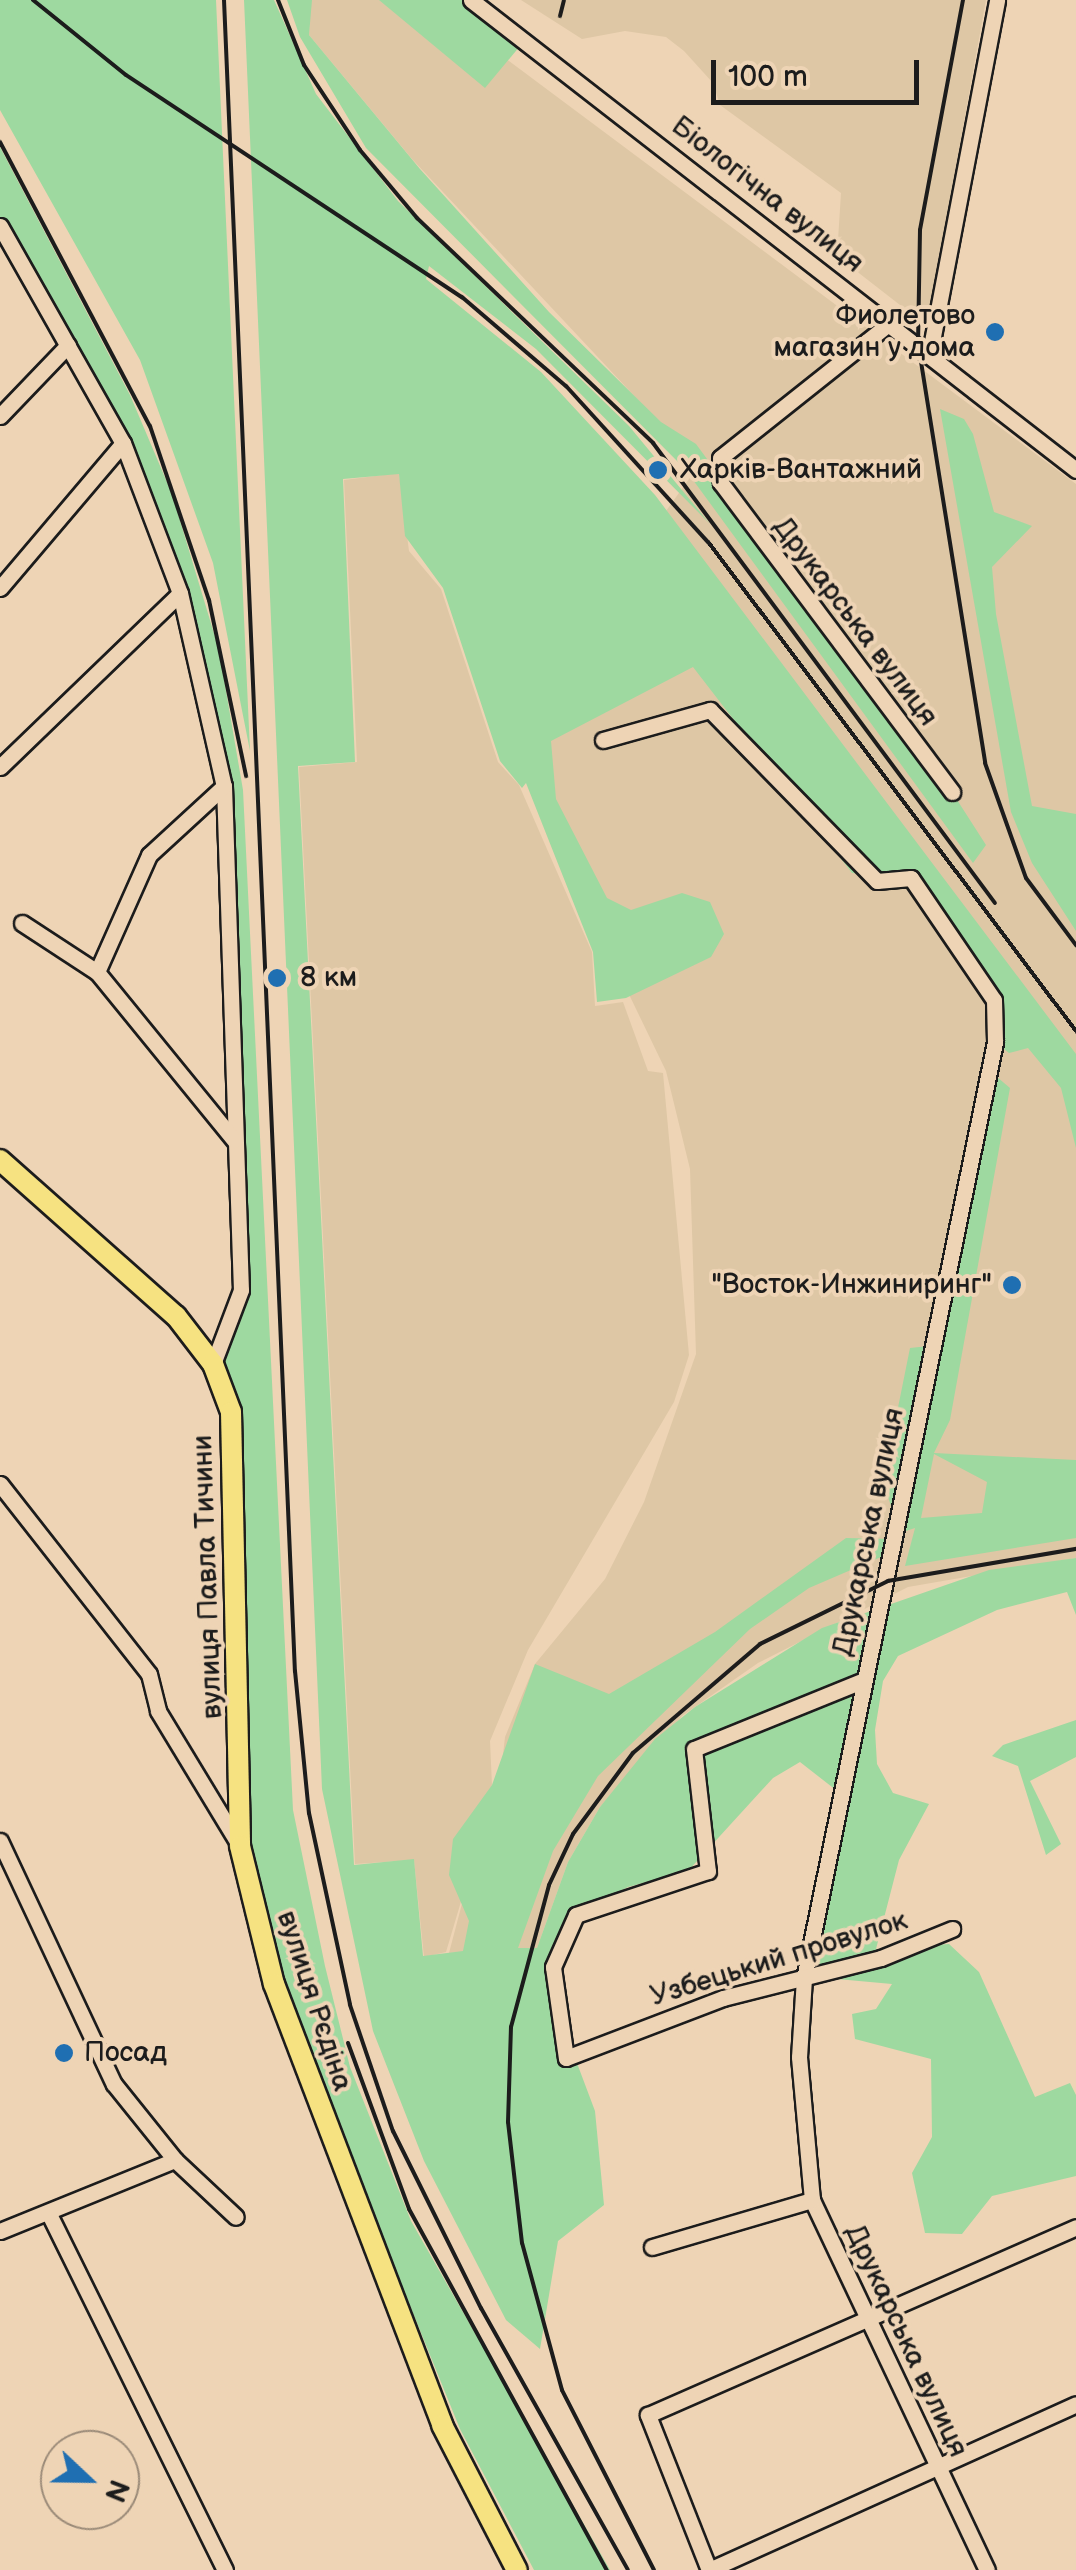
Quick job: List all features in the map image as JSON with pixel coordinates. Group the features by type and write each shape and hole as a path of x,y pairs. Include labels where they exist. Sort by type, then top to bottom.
{"main road":[{"name":"вулиця Павла Тичини","path":"0,1160 176,1316 213,1364 230,1412 240,1846"},
{"name":"вулиця Рєдіна","path":"240,1846 274,1984 366,2231 442,2425 517,2570"}],"street":[{"name":"Біологічна вулиця","path":"471,0 930,352 1076,470"},
{"path":"930,352 996,0"},
{"path":"0,226 123,442 180,593 224,786 241,1290 213,1364"},
{"name":"Друкарська вулиця","path":"891,322 720,458 721,483 952,792"},
{"path":"0,416 68,345"},
{"path":"0,588 123,442"},
{"path":"0,767 180,593"},
{"name":"Друкарська вулиця","path":"603,740 710,710 876,881 912,878 994,1000 995,1042 804,1978 799,2058 812,2200 987,2570"},
{"path":"97,972 149,855 224,786"},
{"path":"22,923 97,972 234,1140"},
{"name":"вулиця Рєдіна","path":"0,1484 149,1674 158,1711 240,1846"},
{"name":"Узбецький провулок","path":"864,1680 694,1749 708,1871 576,1915 553,1967 566,2058 723,1998 804,1978 952,1929"},
{"path":"0,1842 114,2084 175,2160 236,2217"},
{"path":"0,2231 50,2216 175,2160"},
{"path":"652,2248 812,2200"},
{"path":"50,2216 225,2570"},
{"path":"1076,2228 648,2415 709,2570 940,2470 1076,2404"}],"shaded area":[{"path":"310,0 413,0 458,23 1076,484 1076,1558 908,1587 758,1663 682,1716 600,1807 568,1862 537,1948 449,1953 474,1858 446,1952 424,1957 414,1860 355,1864 299,767 357,762 344,480 399,473 409,551 441,589 498,762 519,785 592,952 595,1006 623,1002 648,1071 663,1073 689,1355 674,1402 528,1650 490,1741 492,1785 476,1814 500,1782 505,1737 535,1664 605,1579 644,1502 696,1354 690,1169 666,1071 523,775 577,635 699,465 412,159 309,35"},
{"path":"521,0 986,0 927,326 837,256 841,193 720,105 713,83 684,51 666,37 625,31 582,39"}],"green space":[{"path":"0,0 216,0 250,751 213,563 140,360 0,110"},
{"path":"244,0 274,0 316,94 398,201 629,426 710,524 536,349 429,266 426,279 541,372 655,495 1076,1054 1076,1148 1061,1088 1028,1048 1009,1053 995,1042 998,1018 911,878 852,873 693,667 551,741 556,799 607,898 631,910 682,893 710,902 724,934 711,957 626,998 597,1002 593,952 526,783 522,788 500,761 443,588 405,536 399,474 343,479 355,762 298,766 354,1865 414,1859 423,1956 463,1951 469,1921 449,1875 453,1839 492,1785 535,1664 609,1694 715,1632 846,1538 894,1539 888,1554 809,1588 750,1629 598,1776 553,1851 518,1948 537,1948 568,1862 600,1807 655,1739 695,1707 822,1628 989,1570 1076,1558 1076,1615 1067,1592 997,1610 898,1656 883,1681 875,1730 877,1764 893,1793 929,1804 899,1860 876,1949 949,1944 979,1972 1035,2097 1070,2083 1076,2095 1076,2176 992,2196 962,2234 925,2233 912,2173 932,2137 931,2059 855,2039 852,2014 876,2009 892,1984 826,1978 808,1961 841,1794 800,1762 773,1778 688,1871 628,1887 576,1915 563,1947 560,2018 595,2111 604,2205 558,2241 540,2349 506,2320 424,2161 373,2031 322,1789"},
{"path":"287,0 312,0 309,35 420,169 549,312 661,422 696,444 952,792 986,845 973,863 685,469 366,148 300,37"},
{"path":"379,0 475,0 525,40 485,88"},
{"path":"0,147 130,395 172,494 219,650 243,790 293,1810 350,2067 411,2221 610,2570 534,2570 460,2429 303,2042 245,1847 231,1413 213,1364 241,1290 222,788 180,593 123,443 0,218"},
{"path":"940,409 964,419 973,434 994,512 1032,526 992,567 996,614 1032,806 1076,814 1076,931 1032,863 1011,812"},
{"path":"997,1077 1010,1088 950,1420 934,1453 1076,1460 1076,1538 905,1566 915,1528 900,1533 883,1482 910,1348 938,1345","holes":["934,1454 987,1482 982,1513 921,1518"]},
{"path":"1076,1720 1076,1757 1030,1781 1061,1844 1046,1855 1018,1766 992,1756 1003,1745"}],"railway":[{"path":"33,0 126,75 462,297 566,386 709,543 1076,1031"},
{"path":"224,0 295,1671 309,1813 350,2005 393,2131 481,2308 628,2570"},
{"path":"278,0 304,65 360,150 417,218 653,443 995,903"},
{"path":"560,16 564,0"},
{"path":"963,0 920,230 918,343 985,763 1026,878 1076,945"},
{"path":"0,142 150,426 209,600 246,776"},
{"path":"654,2570 562,2390 522,2243 508,2122 511,2027 549,1885 573,1834 633,1753 760,1644 888,1581 1076,1549"},
{"path":"348,2043 409,2209 607,2570"}],"place":[{"name":"Фиолетово магазин у дома","path":"995,332"},
{"name":"Харків-Вантажний","path":"658,470"},
{"name":"8 км","path":"277,978"},
{"name":"\"Восток-Инжиниринг\"","path":"1012,1285"},
{"name":"Посад","path":"64,2053"}]}
